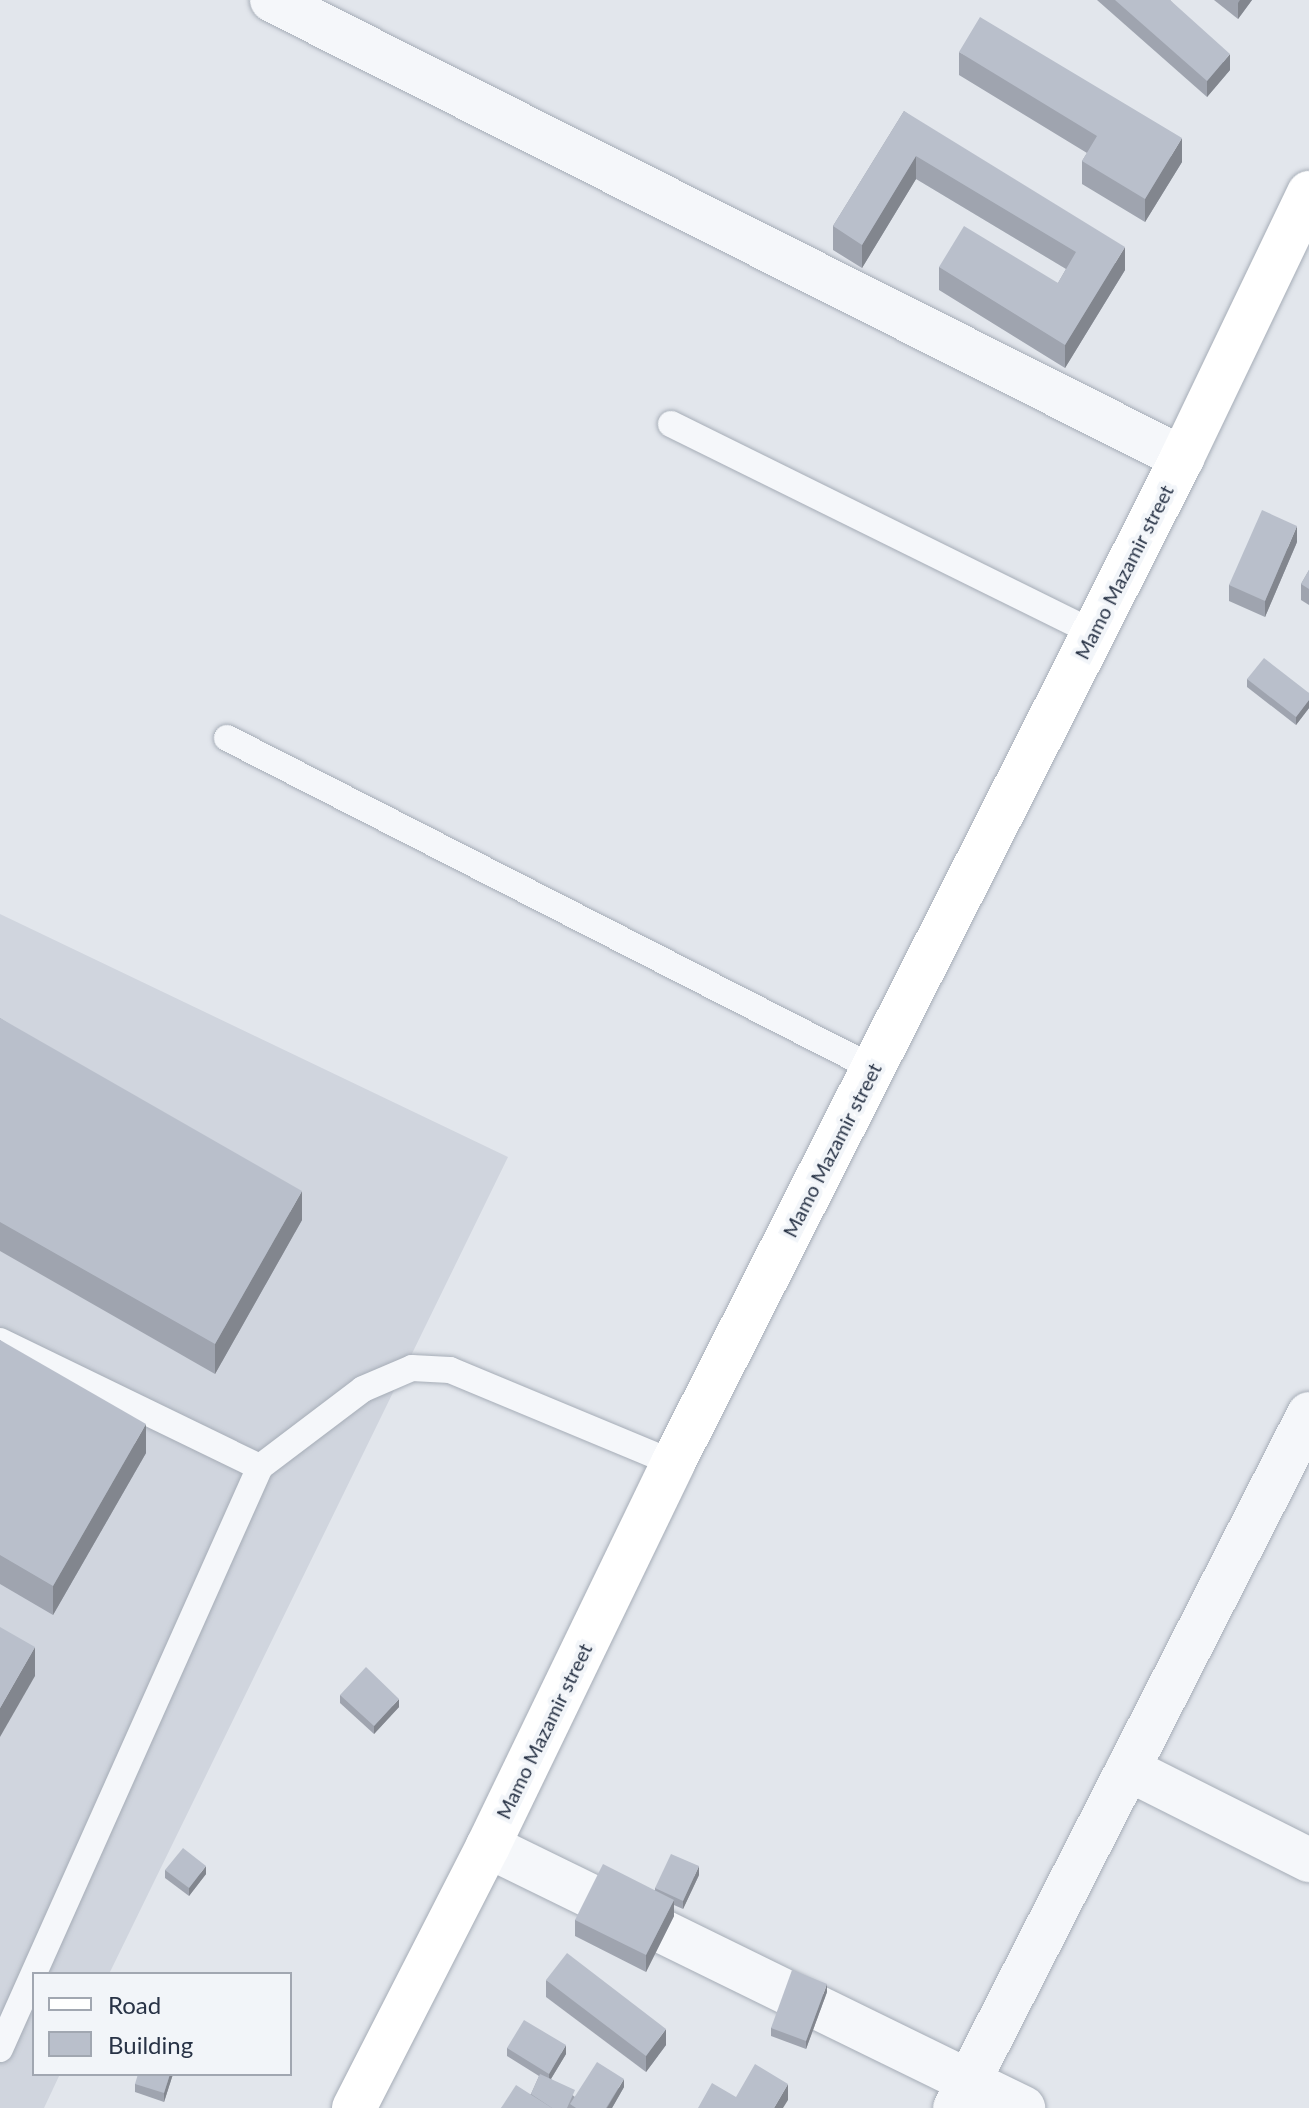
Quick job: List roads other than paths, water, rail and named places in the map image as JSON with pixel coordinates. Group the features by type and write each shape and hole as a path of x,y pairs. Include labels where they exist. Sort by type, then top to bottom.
{"main road":[{"name":"Mamo Mazamir street","path":"354,2108 488,1846 673,1463 1305,211"}],"street":[{"path":"272,0 1182,458"},
{"path":"961,2095 1309,1414"},
{"path":"1128,1769 1309,1860"},
{"path":"488,1846 961,2095 1023,2108"}],"lane":[{"path":"671,424 1093,633"},
{"path":"227,738 873,1068"},
{"path":"0,1341 260,1467"},
{"path":"34,1972 260,1467 363,1389 412,1368 450,1370 673,1463"},
{"path":"0,2049 32,1977"}]}
